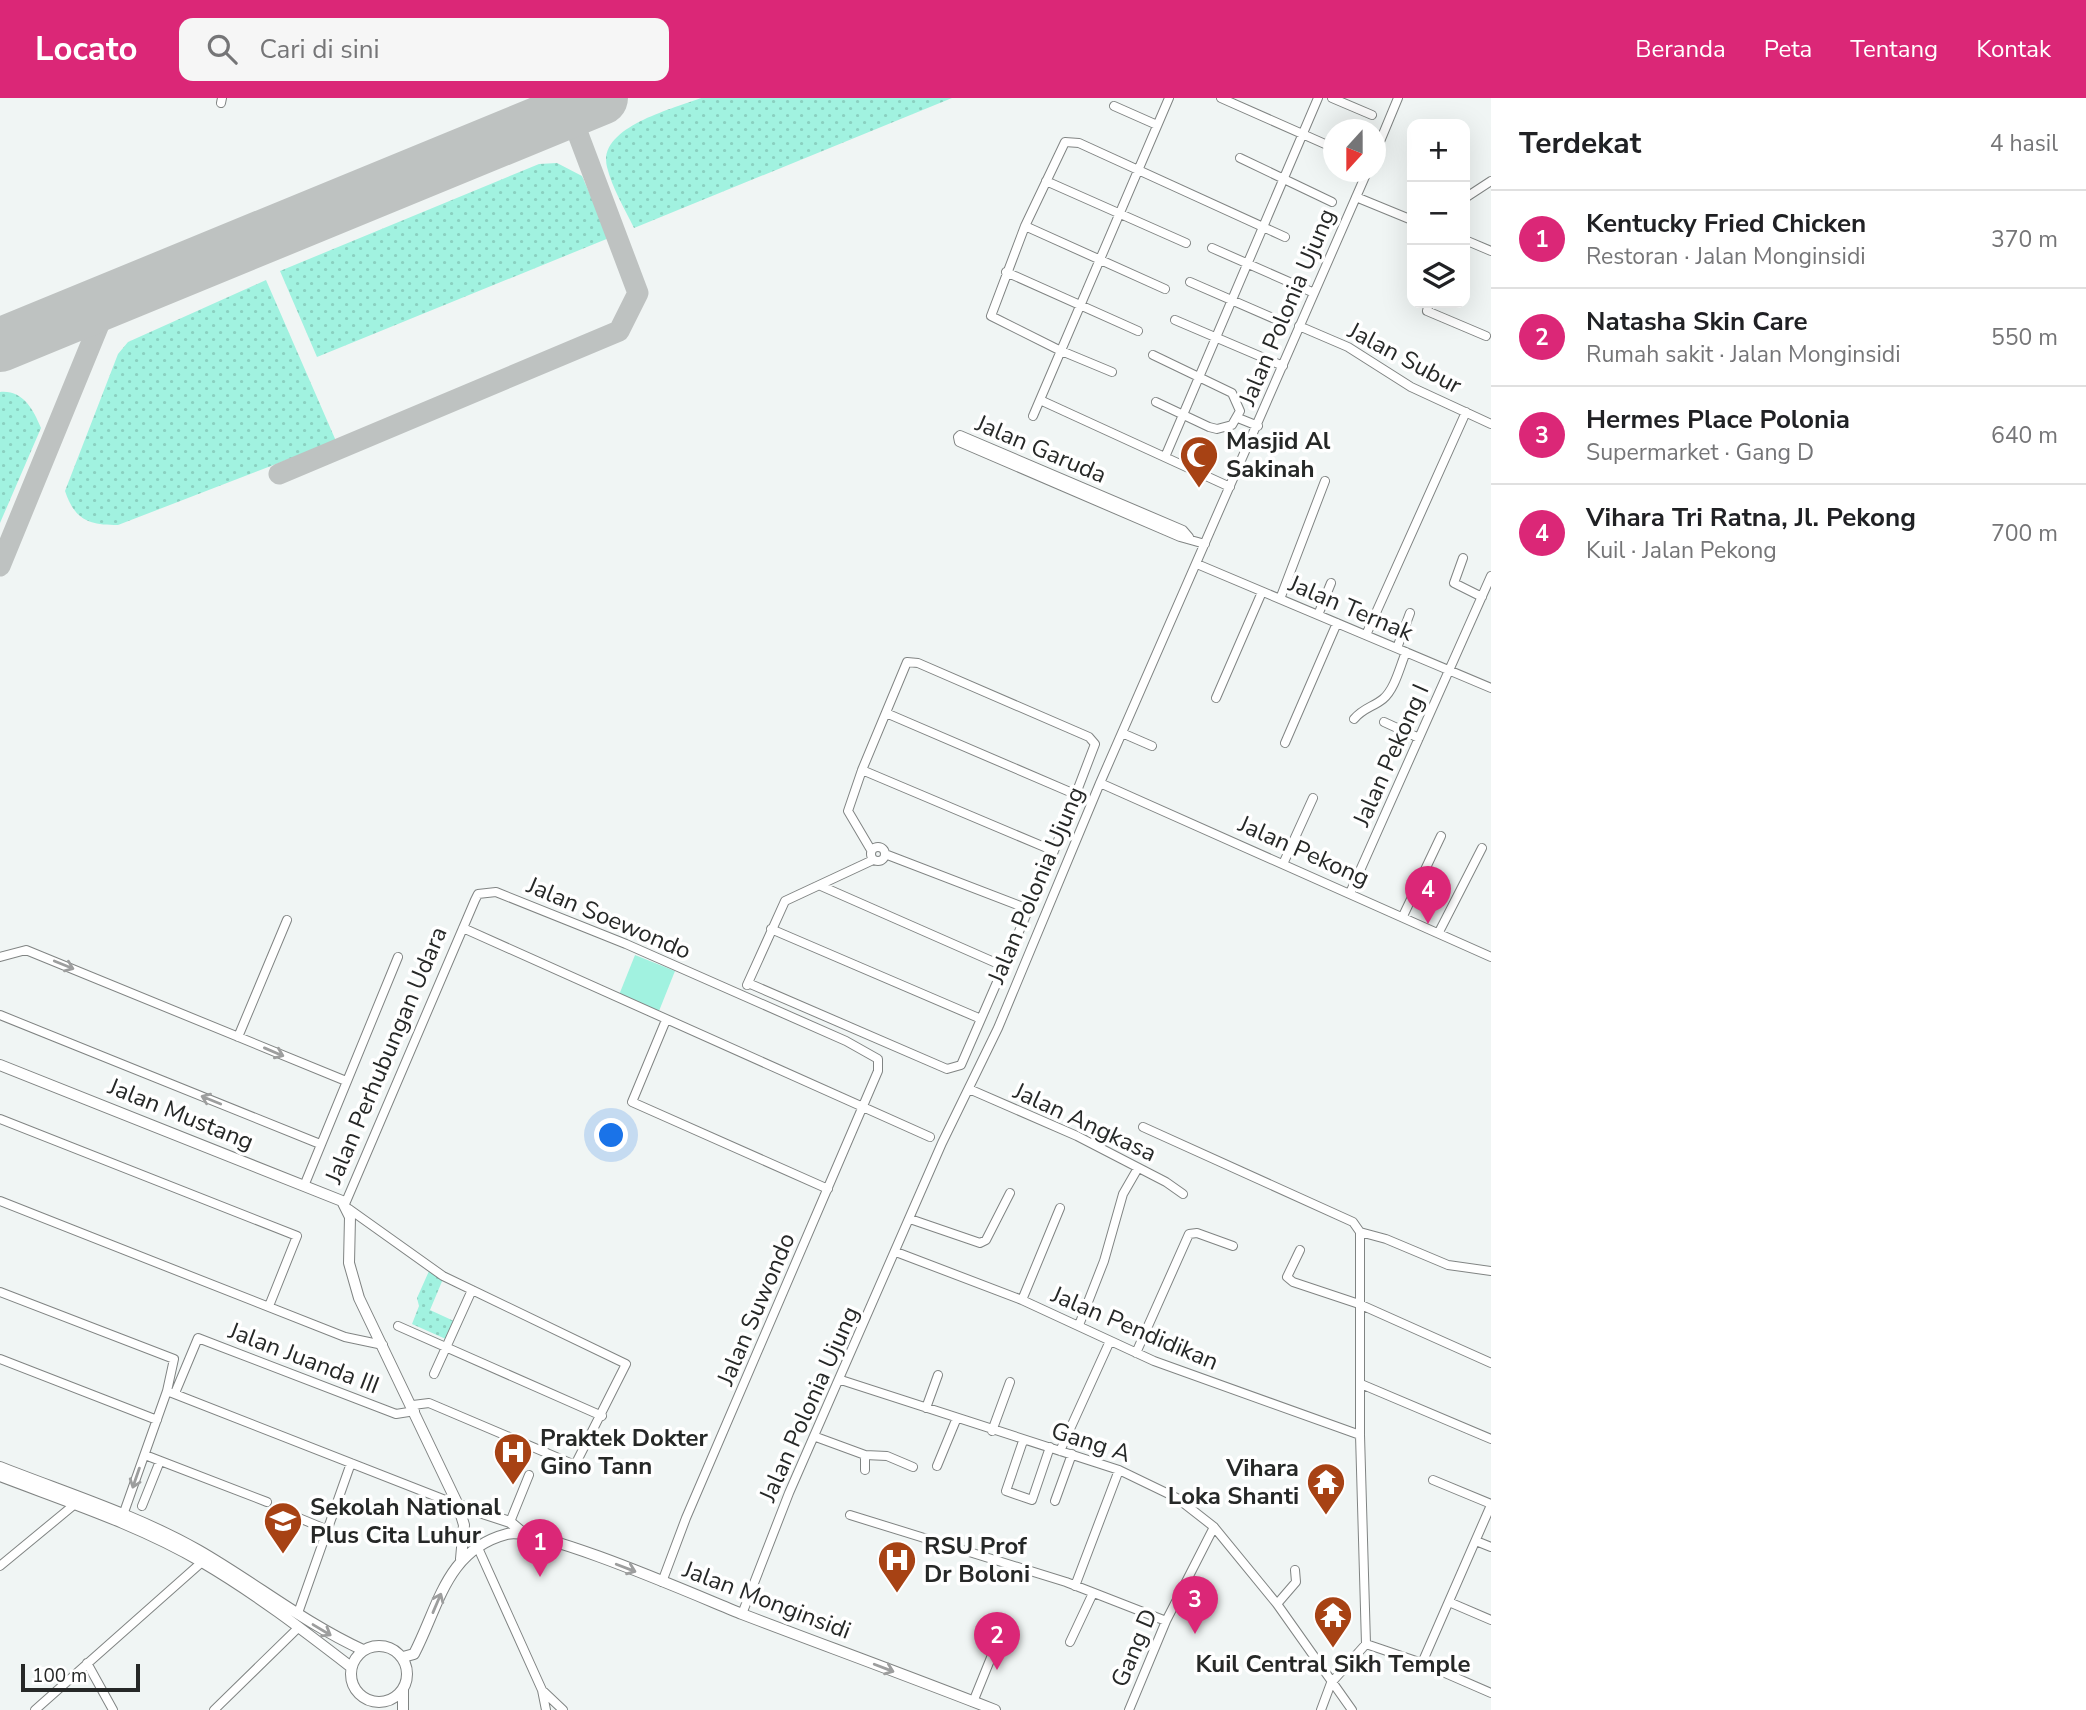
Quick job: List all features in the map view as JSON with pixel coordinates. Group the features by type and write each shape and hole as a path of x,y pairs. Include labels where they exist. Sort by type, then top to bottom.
{"main road":[{"name":"Jalan Mustang","path":"0,1065 304,1186 347,1207"},
{"name":"Jalan Perhubungan Udara","path":"347,1207 351,1271 359,1298 414,1408 458,1505 464,1525 461,1559"},
{"path":"0,1467 123,1515 198,1550 298,1613 323,1632 363,1650"},
{"path":"0,1475 143,1532 202,1562 299,1627 351,1667"},
{"name":"Jalan Monginsidi","path":"458,1505 510,1522 523,1533 662,1582 995,1710"},
{"path":"403,1657 414,1654 440,1594 461,1559 509,1534 523,1533"},
{"path":"379,1710 357,1691 351,1667 363,1650 380,1645 389,1647 403,1657 408,1670 403,1689 403,1710"},
{"path":"371,1701 383,1702 395,1698 403,1689"}],"street":[{"path":"1033,416 1169,98"},
{"path":"1221,98 1323,143"},
{"path":"1165,457 1265,228 1318,98"},
{"path":"1332,98 1372,115"},
{"path":"1386,127 1398,98"},
{"path":"1114,106 1157,125"},
{"path":"1112,372 991,318 1025,226 1061,147 1067,141 1079,143 1285,237"},
{"path":"1240,159 1332,202"},
{"path":"1046,181 1186,243"},
{"path":"1470,195 1491,181"},
{"name":"Jalan Polonia Ujung","path":"742,1614 780,1514 910,1219 998,1028 1100,783 1258,426 1312,292 1363,182"},
{"path":"1356,197 1407,218"},
{"path":"1025,226 1166,289"},
{"path":"1470,242 1491,251"},
{"path":"1212,248 1312,292"},
{"path":"1006,272 1138,331"},
{"path":"1190,282 1275,319"},
{"path":"1430,308 1486,336"},
{"path":"1175,320 1283,366"},
{"name":"Jalan Subur","path":"1300,326 1348,347 1412,387 1491,424"},
{"path":"1153,355 1232,393 1239,404 1238,418 1232,425 1217,429 1156,402"},
{"path":"1040,400 1230,487"},
{"path":"1366,635 1466,412"},
{"path":"1238,418 1258,426"},
{"name":"Jalan Garuda","path":"1015,462 959,442 958,437 1205,544"},
{"path":"1280,599 1325,481"},
{"path":"1463,558 1454,583 1482,597"},
{"name":"Jalan Ternak","path":"1197,564 1491,688"},
{"name":"Jalan Pekong I","path":"1350,893 1491,576"},
{"path":"1318,615 1331,583"},
{"path":"1216,698 1262,592"},
{"path":"1397,648 1410,612"},
{"path":"1286,743 1337,623"},
{"path":"1354,719 1364,708 1380,701 1388,693 1406,652"},
{"path":"748,982 947,1069 961,1065 1077,795 1094,750 1094,741 910,662 903,668 848,811 872,855 883,860 885,853 1028,909"},
{"path":"886,713 1077,795"},
{"path":"1384,722 1419,738"},
{"path":"1122,733 1153,746"},
{"path":"862,770 1054,851"},
{"name":"Jalan Pekong","path":"1100,783 1491,957"},
{"path":"1283,864 1313,798"},
{"path":"1403,916 1441,836"},
{"path":"1439,932 1482,848"},
{"path":"743,996 785,901 821,886 872,855"},
{"path":"821,886 1003,966"},
{"name":"Jalan Soewondo","path":"478,894 499,893 872,1053"},
{"name":"Jalan Perhubungan Udara","path":"347,1207 478,894"},
{"path":"239,1037 287,920"},
{"path":"463,928 930,1137"},
{"path":"771,929 981,1019"},
{"path":"0,957 26,950 346,1082"},
{"path":"304,1186 398,957"},
{"path":"0,1016 320,1144"},
{"path":"666,1020 632,1102 828,1189"},
{"name":"Jalan Suwondo","path":"662,1582 686,1518 879,1066 878,1059 872,1053"},
{"name":"Jalan Angkasa","path":"969,1089 1077,1136 1183,1194"},
{"path":"0,1119 297,1236 269,1306"},
{"path":"1143,1127 1353,1222 1360,1232 1360,1435 1366,1644 1331,1683 1321,1710"},
{"path":"1079,1325 1104,1262 1123,1195 1138,1168"},
{"path":"910,1219 965,1241 980,1243 990,1232 1010,1193"},
{"path":"0,1200 345,1337 383,1345"},
{"path":"347,1207 443,1276 625,1362 626,1368 578,1464 573,1465 429,1404 414,1408"},
{"path":"1021,1300 1060,1208"},
{"path":"1360,1232 1376,1235 1448,1265 1491,1272"},
{"path":"1136,1353 1189,1234 1197,1233 1233,1246"},
{"path":"1300,1250 1289,1279 1306,1288 1359,1304 1491,1363"},
{"name":"Jalan Pendidikan","path":"896,1252 1021,1300 1136,1353 1251,1398 1360,1435"},
{"path":"434,1374 472,1290"},
{"path":"0,1292 172,1357 174,1363 171,1392 123,1515"},
{"path":"398,1326 602,1416"},
{"name":"Jalan Juanda III","path":"171,1392 195,1340 199,1338 396,1414 414,1408"},
{"path":"1060,1451 1110,1341"},
{"path":"0,1359 158,1420"},
{"path":"926,1408 938,1375"},
{"name":"Gang A","path":"841,1380 957,1420 1119,1470 1177,1498 1213,1527 1278,1604 1352,1710"},
{"path":"992,1431 1010,1382"},
{"path":"1361,1384 1491,1439"},
{"name":"Jalan Monginsidi","path":"171,1392 458,1505"},
{"path":"937,1466 957,1420"},
{"path":"816,1437 865,1455 883,1455 913,1467"},
{"path":"1023,1441 1006,1491 1032,1500 1050,1447"},
{"path":"1055,1501 1072,1454"},
{"path":"145,1455 267,1502"},
{"path":"865,1455 865,1470"},
{"path":"142,1506 160,1461"},
{"path":"298,1613 351,1463"},
{"path":"1075,1586 1119,1470"},
{"path":"510,1522 529,1475"},
{"path":"1422,1663 1491,1504 1433,1480"},
{"path":"0,1566 75,1504"},
{"path":"282,1511 328,1530"},
{"path":"850,1515 1075,1586 1166,1621"},
{"name":"Gang D","path":"1129,1710 1166,1621 1213,1527"},
{"path":"1476,1541 1491,1547"},
{"path":"478,1548 542,1690 546,1710"},
{"path":"35,1710 202,1562"},
{"path":"1278,1604 1296,1582 1295,1570"},
{"path":"1070,1642 1093,1593"},
{"path":"1449,1602 1491,1620"},
{"path":"214,1710 299,1627"},
{"path":"973,1702 1003,1628"},
{"path":"1366,1644 1422,1663 1491,1693"},
{"path":"88,1663 113,1710"},
{"path":"542,1690 563,1710"}],"green space":[{"path":"701,98 952,98 634,228 609,175 607,153 625,130 656,114"},
{"path":"557,163 582,176 609,238 317,357 280,271 539,164"},
{"path":"266,280 336,441 118,525 99,524 79,515 65,491 118,354 128,342"},
{"path":"0,392 15,394 26,402 41,428 0,523"},
{"path":"635,955 675,971 659,1011 619,995"},
{"path":"429,1271 443,1279 430,1310 456,1322 448,1340 412,1324 419,1306 417,1298"}],"taxiway":[{"path":"279,474 619,331 638,293 578,134"},
{"path":"0,566 109,300"}],"runway":[{"path":"0,345 601,98"}],"place":[{"name":"Masjid Al Sakinah","path":"1199,489"},
{"name":"Vihara Tri Ratna, Jl. Pekong","path":"1428,924"},
{"name":"Praktek Dokter Gino Tann","path":"513,1486"},
{"name":"Vihara Loka Shanti","path":"1326,1516"},
{"name":"Sekolah National Plus Cita Luhur","path":"283,1555"},
{"name":"Kentucky Fried Chicken","path":"540,1577"},
{"name":"RSU Prof Dr Boloni","path":"897,1594"},
{"name":"Hermes Place Polonia","path":"1195,1634"},
{"name":"Kuil Central Sikh Temple","path":"1333,1649"},
{"name":"Natasha Skin Care","path":"997,1670"}]}
